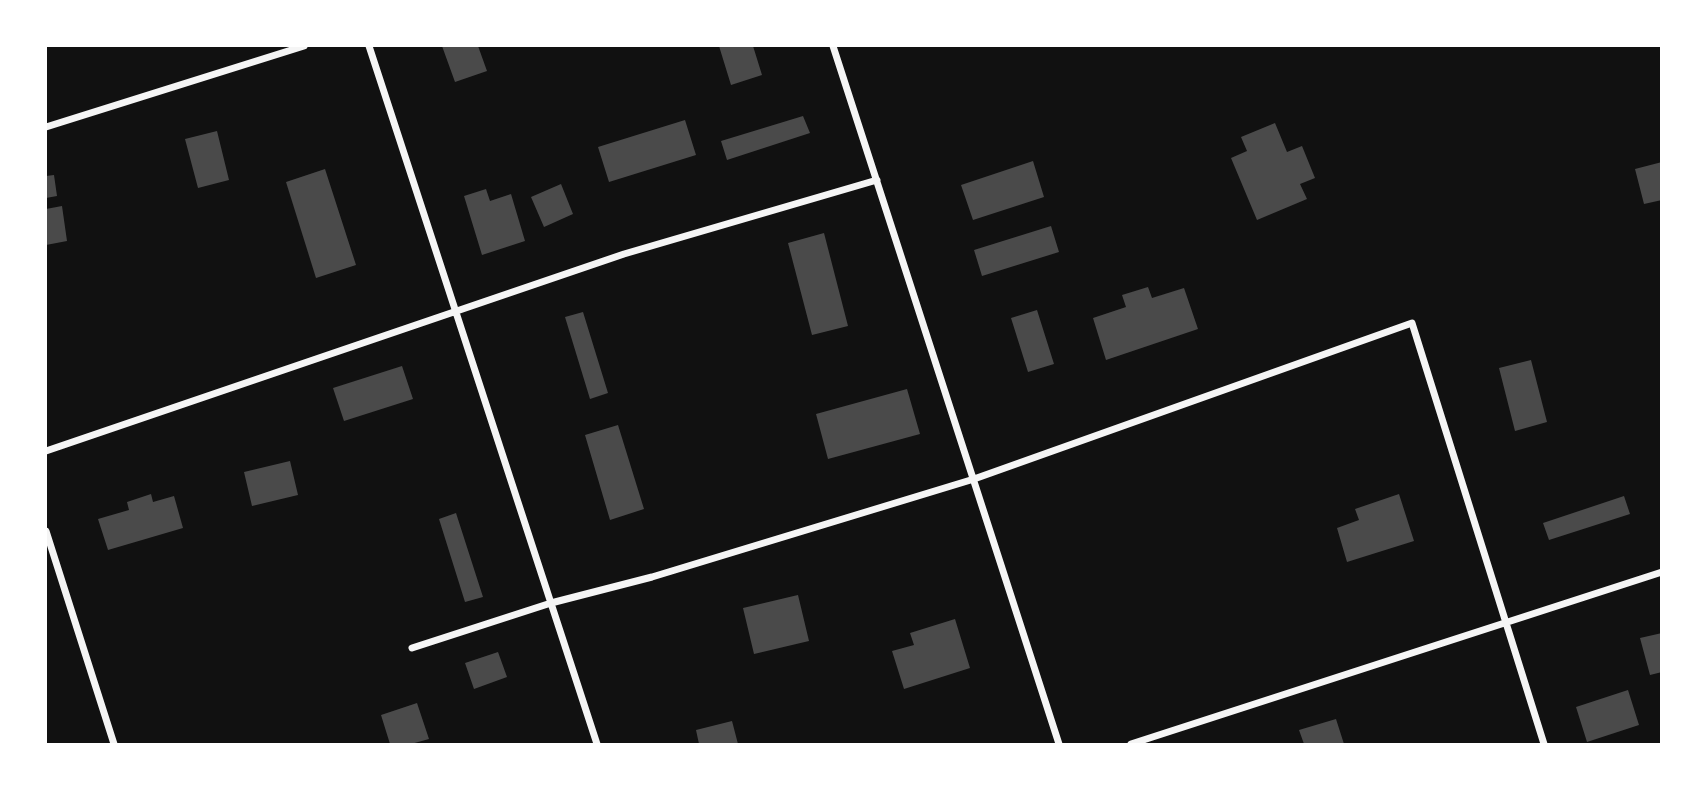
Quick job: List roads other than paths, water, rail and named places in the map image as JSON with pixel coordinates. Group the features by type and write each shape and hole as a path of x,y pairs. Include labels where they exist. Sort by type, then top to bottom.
{"street":[{"path":"46,127 304,46"},
{"path":"369,46 597,744"},
{"path":"833,46 1059,744"},
{"path":"46,451 624,254 877,180"},
{"path":"412,649 551,603 652,576 974,478 1412,323 1503,621 1544,744"},
{"path":"46,531 114,744"},
{"path":"1131,744 1503,621 1661,572"}]}
